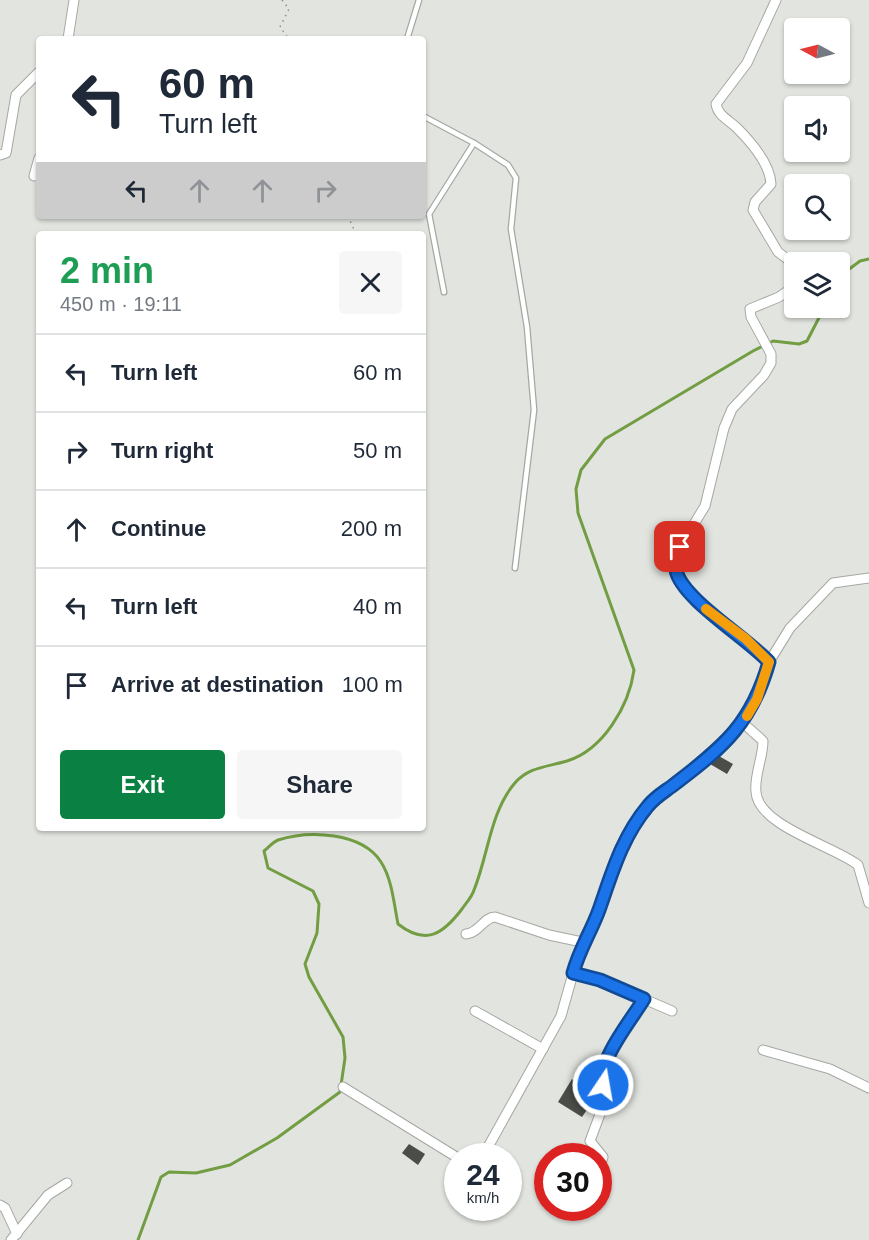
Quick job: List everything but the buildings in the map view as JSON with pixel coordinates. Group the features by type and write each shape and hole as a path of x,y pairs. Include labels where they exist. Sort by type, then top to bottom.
{"street":[{"path":"68,36 74,0"},
{"path":"776,0 747,63 716,104 718,112 737,129 766,164 771,184 755,202 753,210 778,252 784,257"},
{"path":"0,155 6,153 16,94 36,75"},
{"path":"34,176 36,169"},
{"path":"769,662 738,633 696,602 679,580 676,570 680,547 705,506 732,409 764,375 771,363 771,354 751,317 750,309 784,294"},
{"path":"490,1143 561,1016 582,942 599,910 616,859 637,820 658,795 676,783 743,723 757,699 769,662 796,620 809,611 833,583 869,578"},
{"path":"743,723 763,741 756,783 756,794 760,804 785,827 858,866 869,903"},
{"path":"466,934 473,933 487,919 495,917 549,935 582,942"},
{"path":"573,973 600,980 672,1011"},
{"path":"591,1143 606,1098 603,1072 612,1050 644,999"},
{"path":"476,1011 543,1049"},
{"path":"763,1050 830,1069 869,1088"},
{"path":"343,1087 444,1149"},
{"path":"14,1237 48,1195 67,1183"},
{"path":"0,1205 5,1208 14,1237"}],"lane":[{"path":"408,36 419,0"},
{"path":"426,118 474,143 508,165 516,178 511,229 527,327 534,410 515,568"},
{"path":"444,292 429,214 474,143"}],"path":[{"path":"282,0 289,9 280,27 287,36"}],"waterway":[{"path":"850,268 860,261 869,259"},
{"path":"138,1240 161,1177 169,1172 196,1173 230,1165 277,1138 340,1092 345,1058 343,1037 309,977 305,964 317,933 319,904 313,891 268,868 264,851 276,841 304,835 334,836 361,844 372,852 385,869 398,924 408,931 426,936 441,931 448,925 473,893 494,821 506,795 514,784 525,774 567,761 592,747 612,725 631,684 634,670 578,513 576,489 581,470 605,439 773,341 799,344 807,341 819,318"}],"slow traffic":[{"path":"706,609 746,639 769,662 757,699 747,716"}],"route":[{"path":"603,1085 603,1072 612,1050 644,999 600,980 573,973 582,942 599,910 616,859 632,827 658,795 676,783 743,723 757,699 769,662 731,627 696,602 687,591 679,580 676,570 676,558 680,547"}]}
